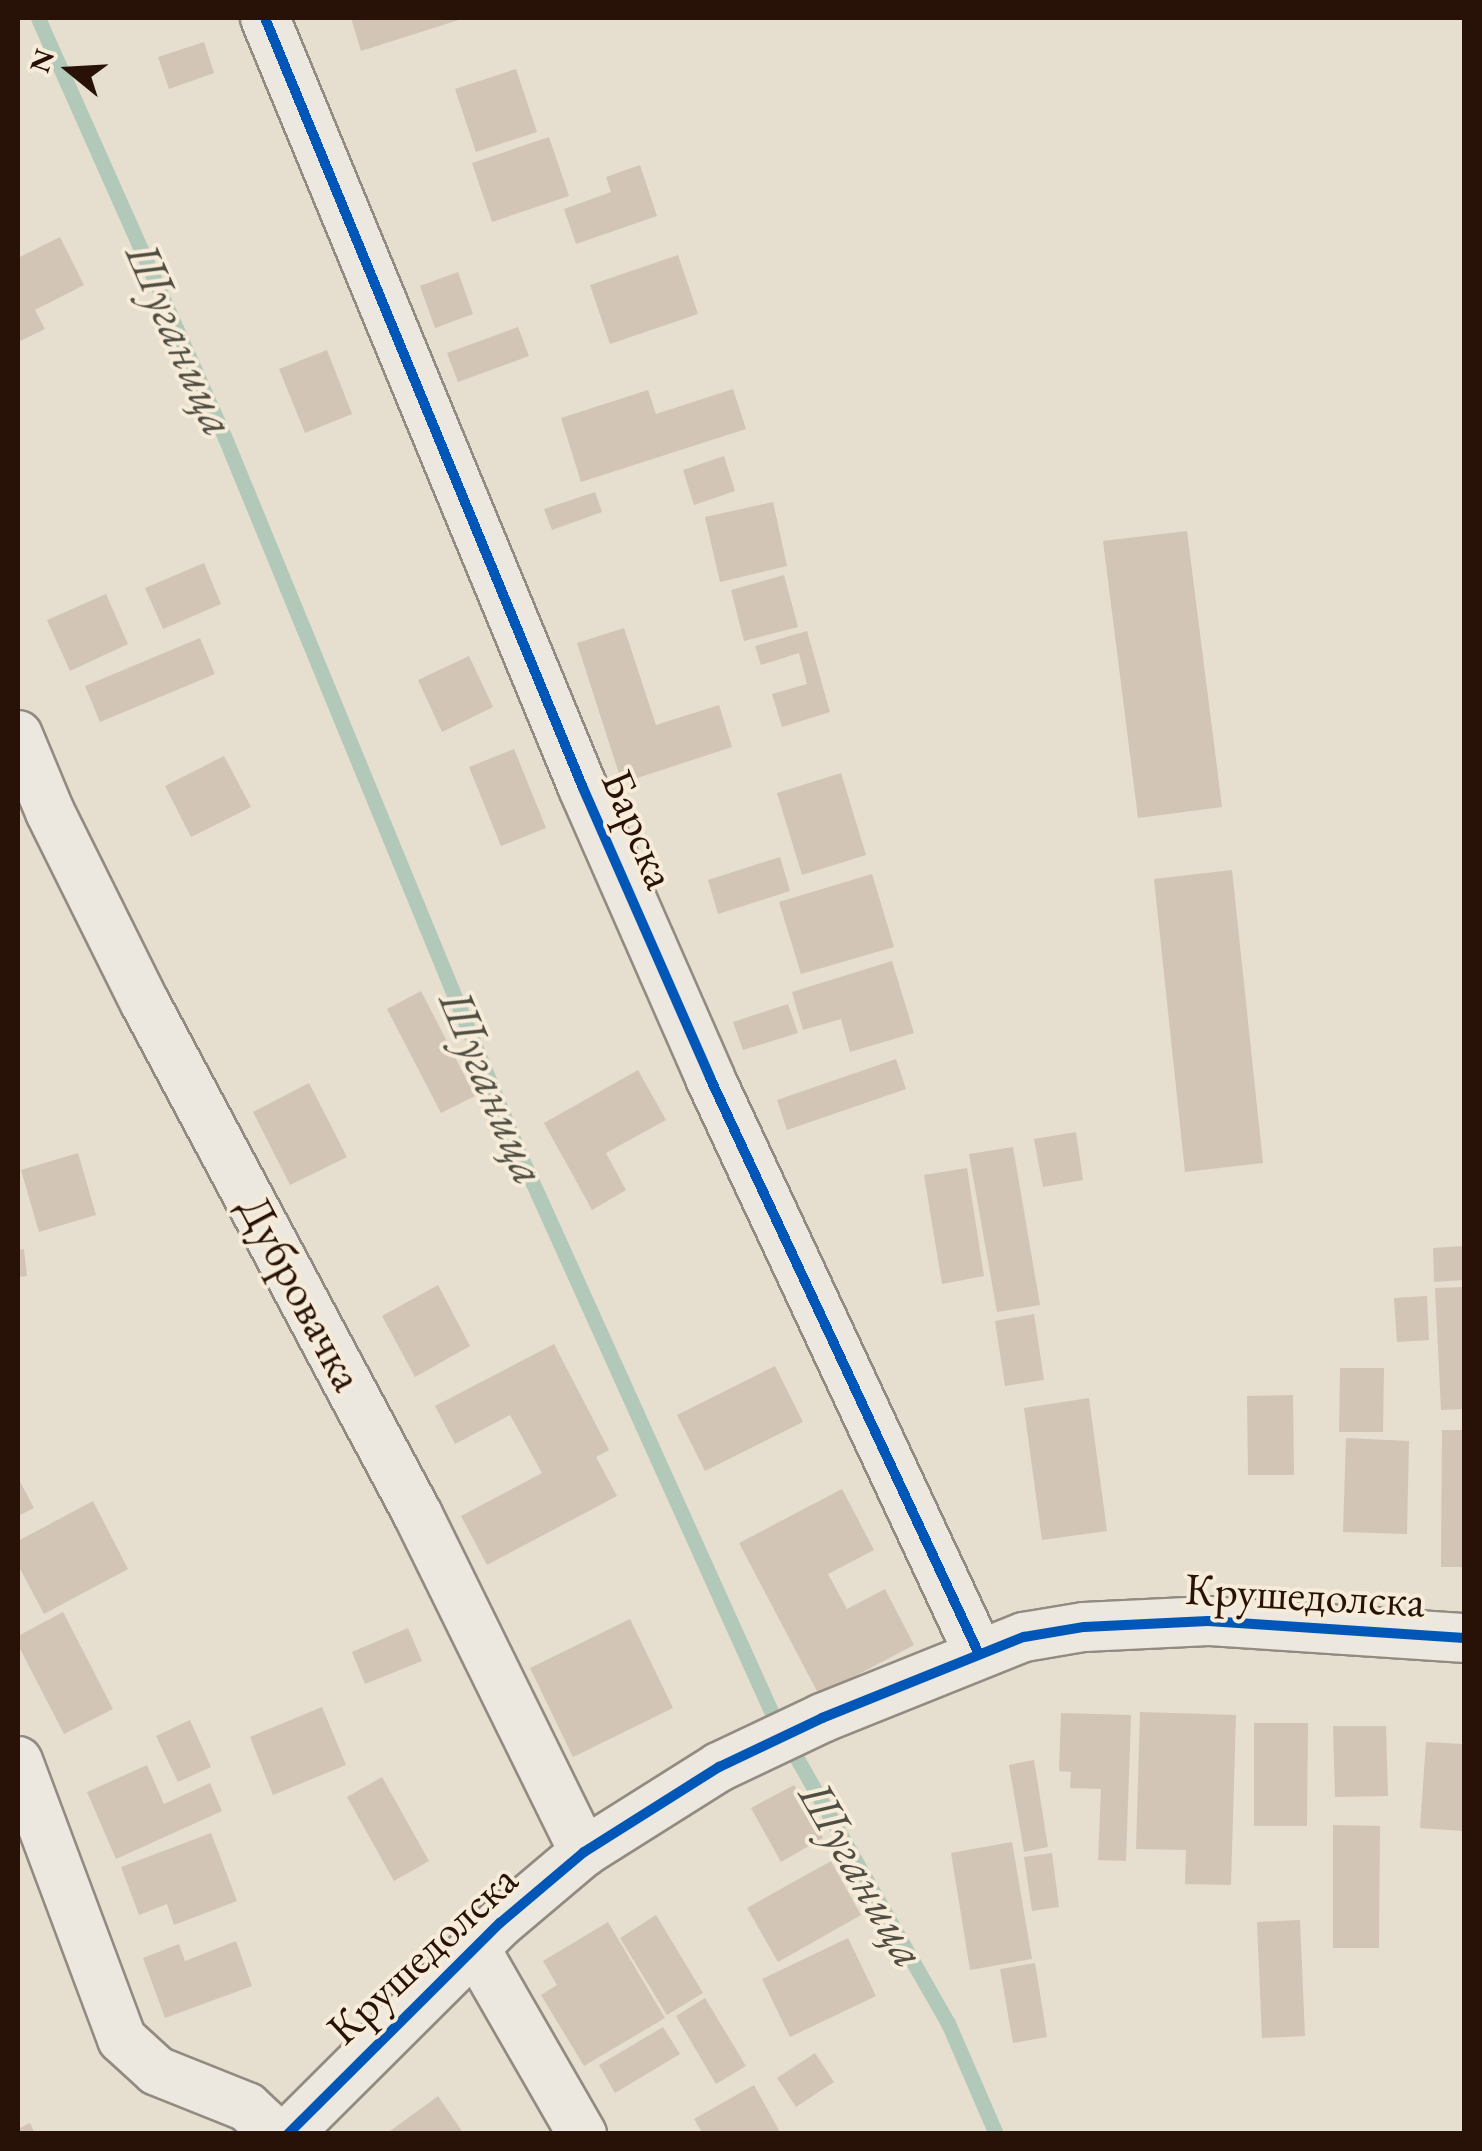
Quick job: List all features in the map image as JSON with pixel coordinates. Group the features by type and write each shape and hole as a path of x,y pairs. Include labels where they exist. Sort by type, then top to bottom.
{"street":[{"name":"Барска","path":"265,18 583,788 702,1060 979,1654"},
{"name":"Дубровачка","path":"18,735 50,812 145,1003 418,1514 584,1852"},
{"name":"Крушедолска","path":"288,2134 475,1948 584,1852 719,1767 822,1718 1024,1637 1121,1623 1250,1623 1464,1638"},
{"path":"18,1760 122,2039 157,2071 247,2106 276,2134"},
{"path":"475,1948 582,2134"}],"building":[{"path":"351,18 465,18 361,51"},
{"path":"204,42 214,73 169,89 158,57"},
{"path":"516,69 537,132 476,152 455,89"},
{"path":"549,137 569,196 492,222 472,163"},
{"path":"640,165 657,216 576,244 564,209 611,192 606,177"},
{"path":"60,237 84,285 35,310 45,329 18,342 18,258"},
{"path":"678,255 698,314 610,344 590,285"},
{"path":"458,272 473,314 435,328 420,286"},
{"path":"518,327 529,356 458,382 447,353"},
{"path":"327,350 352,414 305,433 279,369"},
{"path":"733,389 746,429 581,482 561,418 648,390 656,414"},
{"path":"724,456 735,491 694,505 683,470"},
{"path":"595,492 602,512 552,530 544,509"},
{"path":"773,502 787,566 720,582 705,517"},
{"path":"1187,531 1222,807 1138,818 1103,541"},
{"path":"204,563 221,604 163,629 145,588"},
{"path":"784,575 798,627 744,641 731,590"},
{"path":"106,594 128,644 70,671 47,620"},
{"path":"624,628 656,725 719,705 732,747 622,783 577,643"},
{"path":"807,631 830,712 782,727 772,694 807,684 799,653 761,665 755,646"},
{"path":"200,638 215,674 100,722 85,686"},
{"path":"469,656 493,707 442,732 418,680"},
{"path":"514,749 546,828 501,846 469,767"},
{"path":"224,756 251,807 191,837 165,786"},
{"path":"841,773 866,855 802,875 777,793"},
{"path":"780,857 790,891 718,914 708,880"},
{"path":"1232,870 1263,1163 1185,1172 1154,879"},
{"path":"872,874 894,947 801,974 779,902"},
{"path":"892,961 914,1033 850,1052 841,1019 803,1030 792,992"},
{"path":"421,991 475,1096 441,1113 387,1009"},
{"path":"788,1004 798,1033 743,1050 733,1022"},
{"path":"896,1059 906,1089 787,1130 777,1100"},
{"path":"638,1070 666,1120 606,1153 626,1190 592,1210 544,1123"},
{"path":"309,1083 347,1157 290,1185 253,1112"},
{"path":"1076,1132 1083,1180 1043,1187 1034,1139"},
{"path":"1013,1147 1040,1305 997,1312 969,1154"},
{"path":"78,1153 96,1215 39,1232 21,1170"},
{"path":"967,1168 984,1276 942,1284 924,1175"},
{"path":"1464,1246 1464,1280 1434,1282 1433,1248"},
{"path":"24,1249 27,1276 18,1277 18,1250"},
{"path":"438,1285 470,1346 415,1377 382,1316"},
{"path":"1464,1287 1464,1409 1441,1410 1435,1288"},
{"path":"1427,1296 1429,1340 1397,1342 1394,1298"},
{"path":"1034,1314 1044,1380 1005,1386 995,1321"},
{"path":"554,1344 609,1450 596,1457 617,1496 487,1565 461,1516 542,1473 510,1415 455,1444 435,1406"},
{"path":"775,1366 803,1422 705,1471 677,1415"},
{"path":"1340,1368 1384,1368 1383,1432 1339,1432"},
{"path":"1293,1395 1294,1475 1248,1475 1247,1396"},
{"path":"1089,1398 1107,1531 1042,1540 1024,1408"},
{"path":"1442,1430 1464,1430 1464,1567 1441,1567"},
{"path":"1346,1438 1409,1441 1407,1534 1343,1532"},
{"path":"18,1478 34,1508 18,1516"},
{"path":"842,1489 874,1550 828,1574 847,1609 885,1589 914,1645 819,1695 739,1543"},
{"path":"93,1501 128,1569 44,1614 18,1565 18,1541"},
{"path":"63,1612 113,1709 64,1734 18,1645 18,1636"},
{"path":"630,1619 673,1708 573,1757 530,1668"},
{"path":"408,1628 422,1661 365,1684 352,1652"},
{"path":"322,1707 346,1765 273,1795 250,1737"},
{"path":"1140,1712 1236,1715 1231,1885 1185,1884 1186,1850 1136,1849"},
{"path":"1061,1713 1131,1715 1126,1861 1098,1860 1101,1789 1070,1788 1071,1772 1059,1771"},
{"path":"190,1720 211,1767 178,1782 156,1736"},
{"path":"1254,1723 1308,1723 1307,1826 1254,1826"},
{"path":"1333,1726 1386,1726 1388,1796 1335,1797"},
{"path":"1426,1742 1464,1744 1464,1831 1420,1828"},
{"path":"1034,1760 1048,1847 1024,1852 1009,1765"},
{"path":"147,1765 164,1804 210,1783 222,1811 116,1859 87,1792"},
{"path":"382,1777 429,1861 394,1881 347,1797"},
{"path":"794,1785 823,1838 781,1862 751,1808"},
{"path":"1333,1825 1380,1826 1379,1948 1333,1948"},
{"path":"211,1833 237,1901 174,1925 167,1904 139,1915 121,1867"},
{"path":"1012,1842 1032,1959 970,1970 951,1853"},
{"path":"1052,1853 1059,1907 1032,1911 1024,1857"},
{"path":"831,1861 861,1915 778,1962 747,1908"},
{"path":"656,1915 703,1993 667,2015 620,1938"},
{"path":"1300,1920 1305,2036 1262,2038 1257,1922"},
{"path":"608,1922 665,2018 584,2066 541,1995 557,1985 543,1961"},
{"path":"848,1938 876,1996 790,2037 762,1979"},
{"path":"236,1941 252,1986 165,2018 143,1958 179,1944 185,1961"},
{"path":"1035,1963 1047,2037 1013,2043 1000,1969"},
{"path":"705,1998 746,2066 716,2084 676,2016"},
{"path":"663,2027 680,2054 615,2093 599,2065"},
{"path":"815,2053 834,2082 796,2107 777,2078"},
{"path":"754,2085 781,2134 703,2134 694,2119"},
{"path":"438,2096 464,2134 386,2134"},
{"path":"30,2123 35,2134 18,2134 18,2129"}],"waterway":[{"name":"Шуганица","path":"38,18 225,438 517,1148 775,1720 948,2023 996,2134"}],"cycle path":[{"path":"265,18 583,788 710,1078 979,1654"},
{"path":"288,2134 500,1923 584,1852 719,1767 822,1718 1024,1637 1084,1627 1208,1621 1464,1638"}]}
